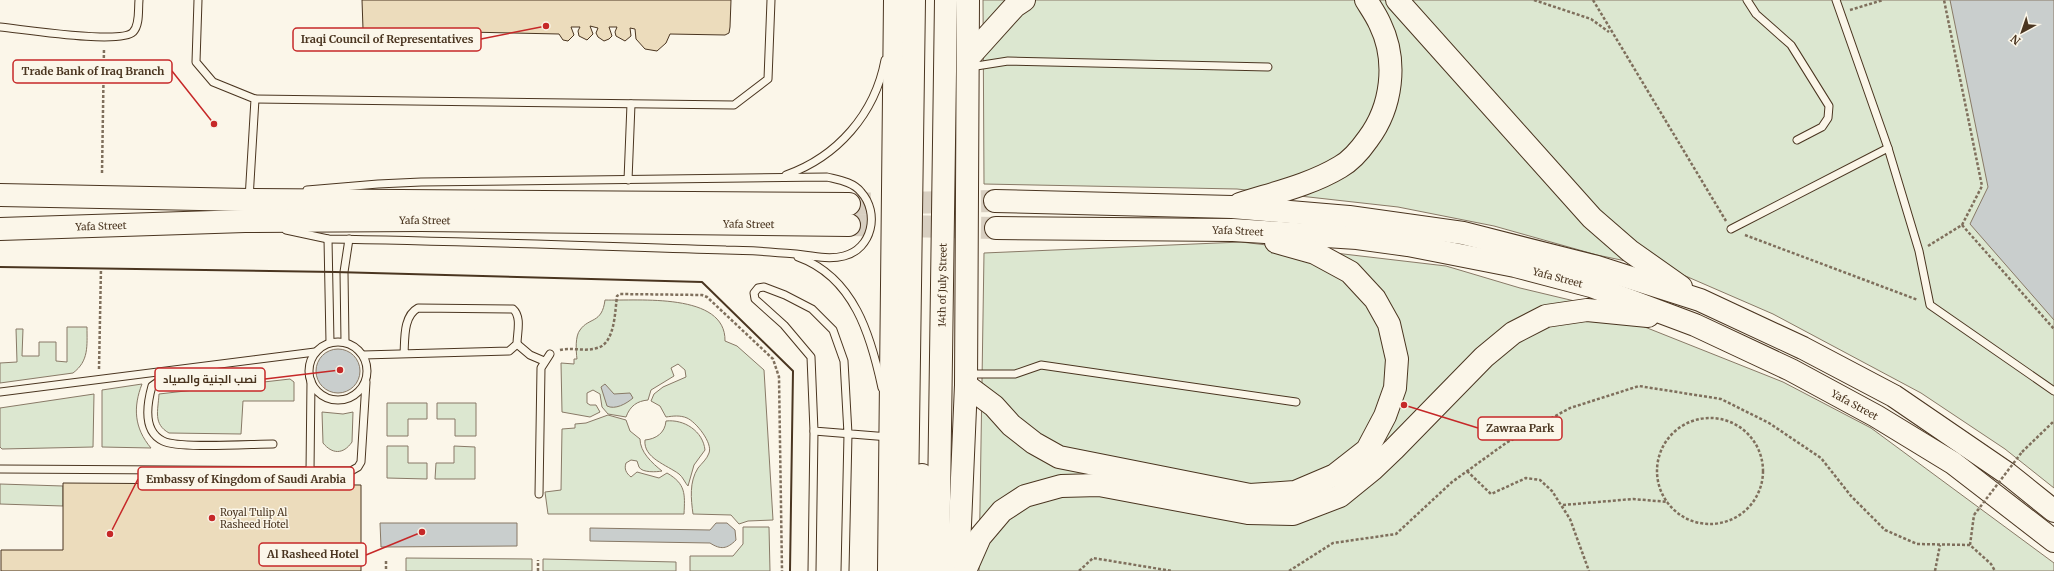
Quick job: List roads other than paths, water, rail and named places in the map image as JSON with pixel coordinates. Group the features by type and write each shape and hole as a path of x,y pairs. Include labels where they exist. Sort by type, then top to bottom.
{"main road":[{"name":"14th of July Street","path":"922,571 928,0"},
{"name":"14th of July Street","path":"938,571 946,0"},
{"path":"958,571 966,380 968,0"},
{"path":"968,62 1015,6 1024,0"},
{"path":"1232,207 1318,179 1342,166 1362,148 1378,126 1388,101 1391,72 1388,49 1381,24 1366,0"},
{"path":"1397,0 1592,218 1630,251 1700,300"},
{"path":"889,571 901,2"},
{"path":"901,2 906,571"},
{"name":"Yafa Street","path":"0,194 849,214 245,221 0,229"},
{"name":"Yafa Street","path":"995,201 1232,207 1349,217 1462,233 1597,266 1700,300 1803,348 1894,396 2002,470 2054,510"},
{"name":"Yafa Street","path":"996,228 1232,230 1357,238 1408,245 1508,264 1591,286 1695,325 1790,370 1882,420 1953,463 2054,541"},
{"path":"966,380 994,406 1011,425 1034,443 1059,457 1250,495 1295,492 1335,475 1367,450 1385,416 1395,388 1397,359 1389,324 1374,299 1350,272 1315,253 1232,230"},
{"path":"965,571 980,537 1002,511 1025,496 1061,486 1100,485 1248,513 1293,514 1340,496 1394,450 1484,357 1513,333 1546,316 1587,310 1635,314 1695,325"}],"lane":[{"path":"0,27 104,38 128,36 135,31 138,20 139,0"},
{"path":"198,0 196,62 213,82 255,99 734,105 768,79 771,0"},
{"path":"1747,0 1756,14 1791,45 1829,106 1828,118 1822,127 1797,140"},
{"path":"1836,0 1842,12 1888,148 1919,251 1930,305 2054,391"},
{"path":"778,178 814,162 837,146 856,126 872,103 882,77 886,52 901,2"},
{"path":"968,62 1008,60 1268,67"},
{"path":"245,221 328,239 779,252 833,258 854,252 863,245 869,235 872,214 868,201 852,184 827,177 406,183 334,187 249,200 255,99"},
{"path":"628,180 631,104"},
{"path":"1731,229 1888,148"},
{"path":"328,239 330,342"},
{"path":"346,342 344,272 348,239"},
{"path":"779,252 812,262 833,279 856,307 871,340 891,434 848,434 814,431"},
{"path":"812,571 814,431 811,357 784,325 755,299 754,293 758,288 764,287 784,294 812,309 833,330 844,361 848,434 845,571"},
{"path":"363,355 509,352 516,344 518,319 516,312 513,309 418,308 411,312 408,319 404,354"},
{"path":"0,392 315,352 330,342 346,342 358,349 363,355 367,364 361,462 358,467 351,471 0,469"},
{"path":"516,344 530,355 544,361"},
{"path":"310,471 310,366 315,352"},
{"path":"539,494 542,368 544,361 550,354"},
{"path":"966,380 1014,374 1041,365 1296,402"},
{"path":"204,366 166,376 152,386 148,402 148,421 152,431 162,441 179,445 273,444"},
{"path":"311,381 316,390 323,396 333,400 343,400 353,397 361,390 366,382"}],"tunnel":[{"path":"849,204 995,201"},
{"path":"849,225 996,228"}],"place":[{"name":"Iraqi Council of Representatives","path":"546,26"},
{"name":"Trade Bank of Iraq Branch","path":"214,124"},
{"name":"نصب الجنية والصياد","path":"340,370"},
{"name":"Zawraa Park","path":"1404,405"},
{"name":"Royal Tulip Al Rasheed Hotel","path":"212,518"},
{"name":"Al Rasheed Hotel","path":"422,532"},
{"name":"Embassy of Kingdom of Saudi Arabia","path":"110,534"}]}
